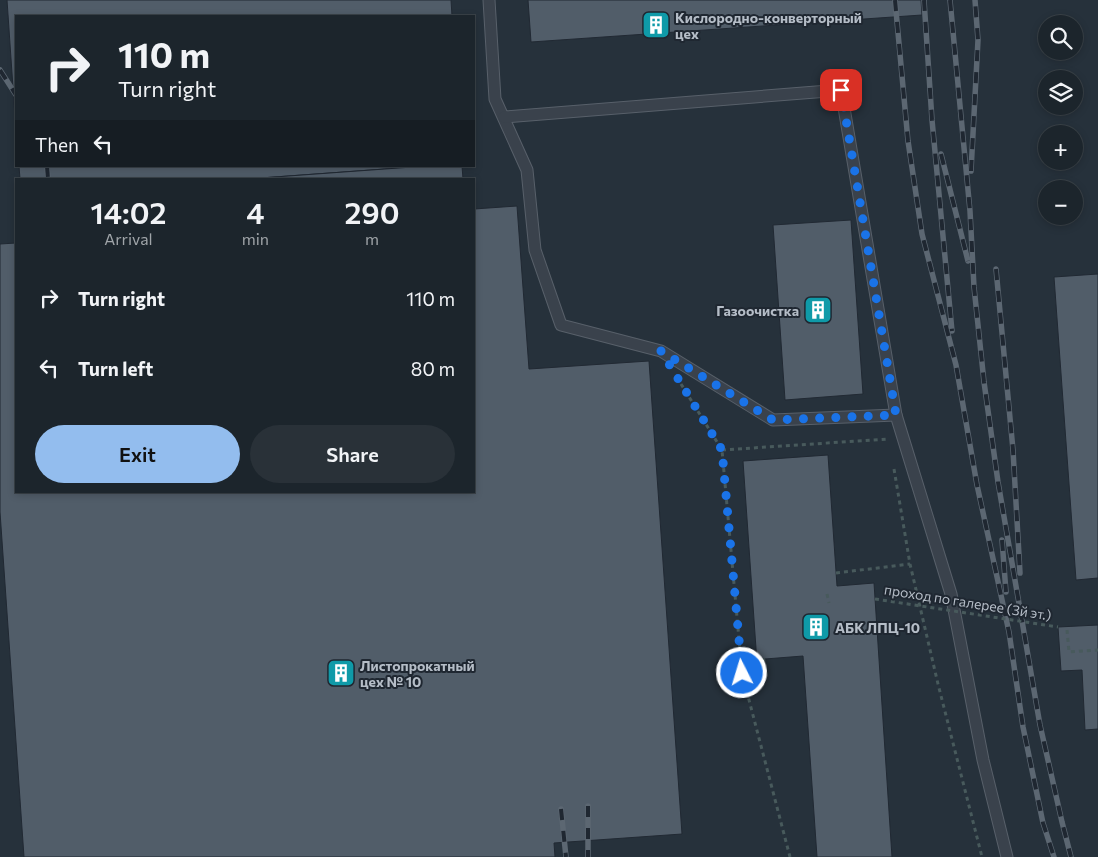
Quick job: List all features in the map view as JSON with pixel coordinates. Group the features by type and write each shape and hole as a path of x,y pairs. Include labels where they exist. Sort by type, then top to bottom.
{"lane":[{"path":"489,0 496,99 527,170 535,250 561,325 661,351 773,420 896,415"},
{"path":"504,117 841,90 896,415 950,594 983,760 1008,857"}],"path":[{"path":"676,376 722,450 742,673 790,857"},
{"path":"722,450 888,439 890,448"},
{"path":"893,468 910,564 982,857"},
{"path":"836,573 910,564"},
{"path":"827,594 829,603"},
{"name":"проход по галерее (3й эт.)","path":"875,599 1058,627"},
{"path":"1067,630 1069,652 1098,650"},
{"path":"742,673 765,659"}],"building":[{"path":"7,0 451,0 452,15 15,15 15,117"},
{"name":"Кислородно-конверторный цех","path":"528,0 921,0 922,15 531,42"},
{"path":"19,167 412,167 261,178 20,178"},
{"path":"412,167 462,167 463,178 261,178"},
{"name":"Листопрокатный цех № 10","path":"517,206 529,369 649,361 682,834 554,843 555,857 24,857 0,512 0,244 15,243 15,493 475,493 475,209"},
{"name":"Газоочистка","path":"851,220 863,394 785,400 773,225"},
{"path":"1098,274 1098,578 1076,580 1054,277"},
{"name":"АБК ЛПЦ-10","path":"828,455 837,586 874,583 892,857 817,857 803,656 765,659 757,663 743,461"},
{"path":"1098,625 1098,729 1085,730 1082,670 1061,671 1058,627"}],"railway":[{"path":"895,0 908,141 922,234 956,365 977,485 1009,632 1023,727 1043,823 1054,857"},
{"path":"924,0 932,120 952,331"},
{"path":"950,0 970,211 974,287 984,382 998,482 1040,725 1071,857"},
{"path":"971,171 978,40 975,0"},
{"path":"0,70 15,93"},
{"path":"941,154 968,261"},
{"path":"47,167 48,178"},
{"path":"996,269 1013,450 1020,573"},
{"path":"1002,540 1006,592"},
{"path":"588,806 588,857"},
{"path":"561,809 566,857"}],"place":[{"name":"Кислородно-конверторный цех","path":"656,25"},
{"name":"Газоочистка","path":"818,310"},
{"name":"АБК ЛПЦ-10","path":"816,627"},
{"name":"Листопрокатный цех № 10","path":"341,673"}],"route":[{"path":"742,673 722,450 661,351 773,420 896,415 841,90"}]}
